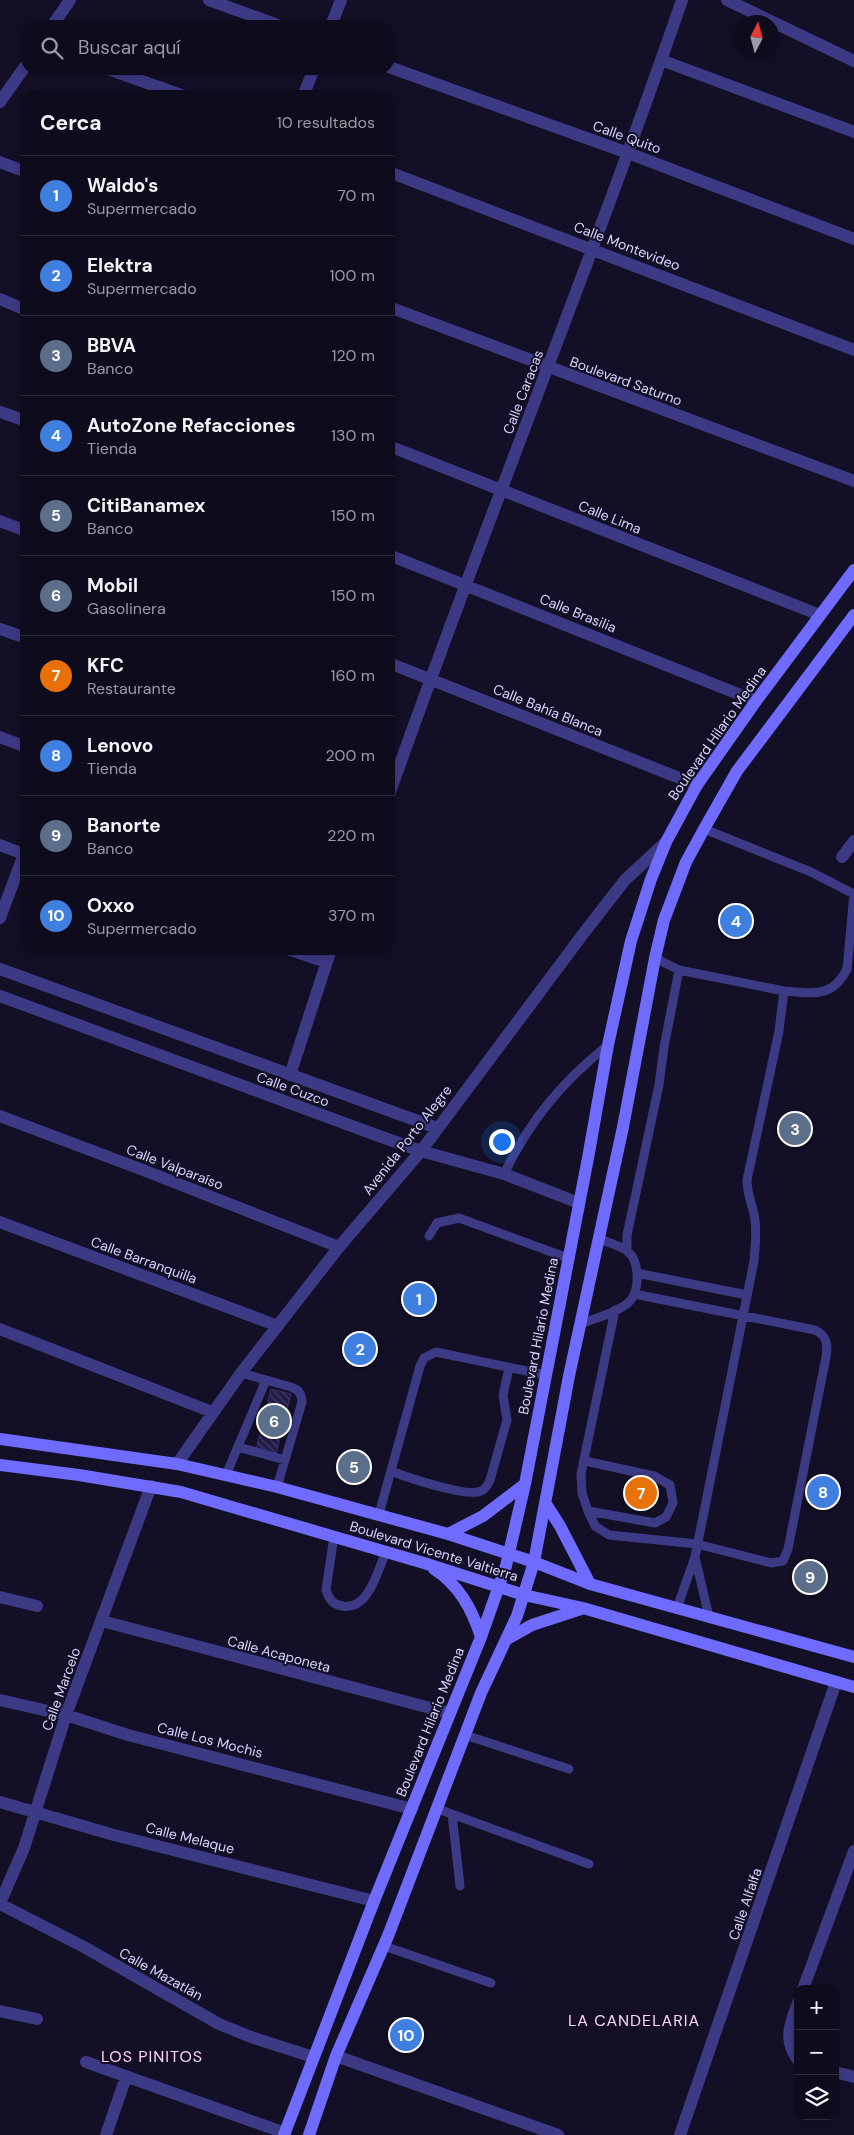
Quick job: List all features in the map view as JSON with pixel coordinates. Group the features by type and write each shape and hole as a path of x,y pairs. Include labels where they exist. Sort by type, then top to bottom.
{"main road":[{"name":"Boulevard Hilario Medina","path":"285,2134 374,1901 481,1637 509,1556 525,1484 608,1045 631,941 666,842 697,785 756,701 854,570"},
{"path":"309,2135 336,2056 384,1946 438,1810 481,1693 507,1639 534,1562 580,1324 623,1127 664,920 704,829 738,771 854,615"},
{"name":"Boulevard Vicente Valtierra","path":"0,1438 177,1464 276,1487 448,1534 509,1556 534,1562 590,1584 854,1658"},
{"name":"Boulevard Vicente Valtierra","path":"0,1466 151,1486 181,1492 424,1563 524,1595 582,1608 854,1688"},
{"path":"448,1534 483,1516 525,1484"},
{"path":"546,1504 560,1526 590,1584"},
{"path":"424,1563 442,1575 462,1596 475,1619 481,1637"},
{"path":"507,1639 532,1625 582,1608"}],"street":[{"path":"56,20 70,0"},
{"path":"208,0 263,20"},
{"path":"333,20 341,0"},
{"name":"Calle Caracas","path":"395,765 430,679 593,249 682,0"},
{"path":"727,0 854,61"},
{"path":"661,60 854,132"},
{"name":"Calle Quito","path":"395,69 628,153 854,239"},
{"path":"0,102 20,74"},
{"path":"125,75 167,90"},
{"path":"305,90 312,75"},
{"path":"0,162 20,170"},
{"name":"Calle Montevideo","path":"395,174 854,350"},
{"path":"0,299 20,307"},
{"name":"Boulevard Saturno","path":"395,309 854,481"},
{"path":"0,412 20,419"},
{"name":"Calle Lima","path":"395,448 820,615"},
{"path":"0,521 20,528"},
{"name":"Calle Brasilia","path":"395,557 756,701"},
{"path":"0,629 20,636"},
{"name":"Calle Bahía Blanca","path":"395,665 697,785"},
{"path":"0,737 20,745"},
{"path":"842,857 854,841"},
{"name":"Avenida Porto Alegre","path":"177,1464 241,1373 339,1247 421,1150 626,880 666,842"},
{"path":"0,845 20,850"},
{"path":"0,918 20,867"},
{"path":"306,955 326,962"},
{"path":"290,1075 329,955"},
{"name":"Calle Cuzco","path":"0,969 437,1128"},
{"name":"Calle Cuzco","path":"0,996 275,1099 421,1150 504,1174 579,1203"},
{"name":"Calle Valparaíso","path":"0,1116 339,1247"},
{"name":"Calle Barranquilla","path":"0,1222 278,1326"},
{"path":"0,1329 212,1412"},
{"name":"Calle Marcelo","path":"0,1903 24,1848 66,1715 151,1486"},
{"path":"0,1597 37,1606"},
{"name":"Calle Acaponeta","path":"102,1621 346,1687 449,1712"},
{"name":"Calle Alfalfa","path":"680,2135 836,1682"},
{"name":"Calle Los Mochis","path":"0,1700 66,1715 128,1735 412,1809"},
{"name":"Calle Melaque","path":"0,1802 114,1835 374,1901"},
{"path":"804,1985 854,1851"},
{"name":"Calle Mazatlán","path":"0,1903 84,1947 219,2024 259,2040 313,2057"},
{"path":"0,2011 37,2019"},
{"path":"794,2018 789,2036 790,2048 794,2054"},
{"path":"336,2056 558,2135"},
{"path":"86,2062 285,2134"},
{"path":"839,2073 854,2077"},
{"path":"106,2135 126,2077"}],"lane":[{"path":"655,958 679,970 784,991 825,992 842,979 847,970 854,894 810,872 704,829"},
{"path":"580,1324 615,1310 630,1301 634,1294 637,1274 635,1263 627,1251 627,1235 659,1085 679,970"},
{"path":"677,1608 695,1557 754,1261 755,1218 747,1193 747,1180 779,1031 784,991"},
{"path":"504,1174 530,1128 553,1098 577,1070 608,1045"},
{"path":"429,1236 437,1223 459,1218 568,1258"},
{"path":"598,1239 627,1251"},
{"path":"637,1274 747,1296"},
{"path":"615,1310 581,1474 582,1493 595,1526 609,1534 697,1544 770,1562 783,1561 788,1549 823,1372 827,1339 822,1333 743,1314 634,1294"},
{"path":"379,1514 420,1366 424,1358 436,1352 546,1375"},
{"path":"391,1471 418,1480 468,1492 481,1492 486,1488 508,1420 503,1395 509,1368"},
{"path":"241,1373 291,1387 298,1390 301,1395 302,1402 276,1487"},
{"path":"226,1475 266,1380"},
{"path":"238,1447 285,1460"},
{"path":"585,1461 654,1476 670,1485 673,1503 666,1517 655,1523 588,1512"},
{"path":"334,1536 326,1590 328,1598 334,1604 355,1606 362,1601 386,1552"},
{"path":"695,1557 709,1617"},
{"path":"465,1735 569,1769"},
{"path":"438,1810 588,1864"},
{"path":"452,1814 460,1886"},
{"path":"384,1946 491,1983"}],"building":[{"path":"271,1389 291,1394 276,1454 256,1449"}],"place":[{"name":"AutoZone Refacciones","path":"736,921"},
{"name":"BBVA","path":"795,1129"},
{"name":"Waldo's","path":"419,1299"},
{"name":"Elektra","path":"360,1349"},
{"name":"Mobil","path":"274,1421"},
{"name":"CitiBanamex","path":"354,1467"},
{"name":"Lenovo","path":"823,1492"},
{"name":"KFC","path":"641,1493"},
{"name":"Banorte","path":"810,1577"},
{"name":"Oxxo","path":"406,2035"}],"district":[{"name":"LA CANDELARIA","path":"634,2020"},
{"name":"LOS PINITOS","path":"152,2056"}]}
